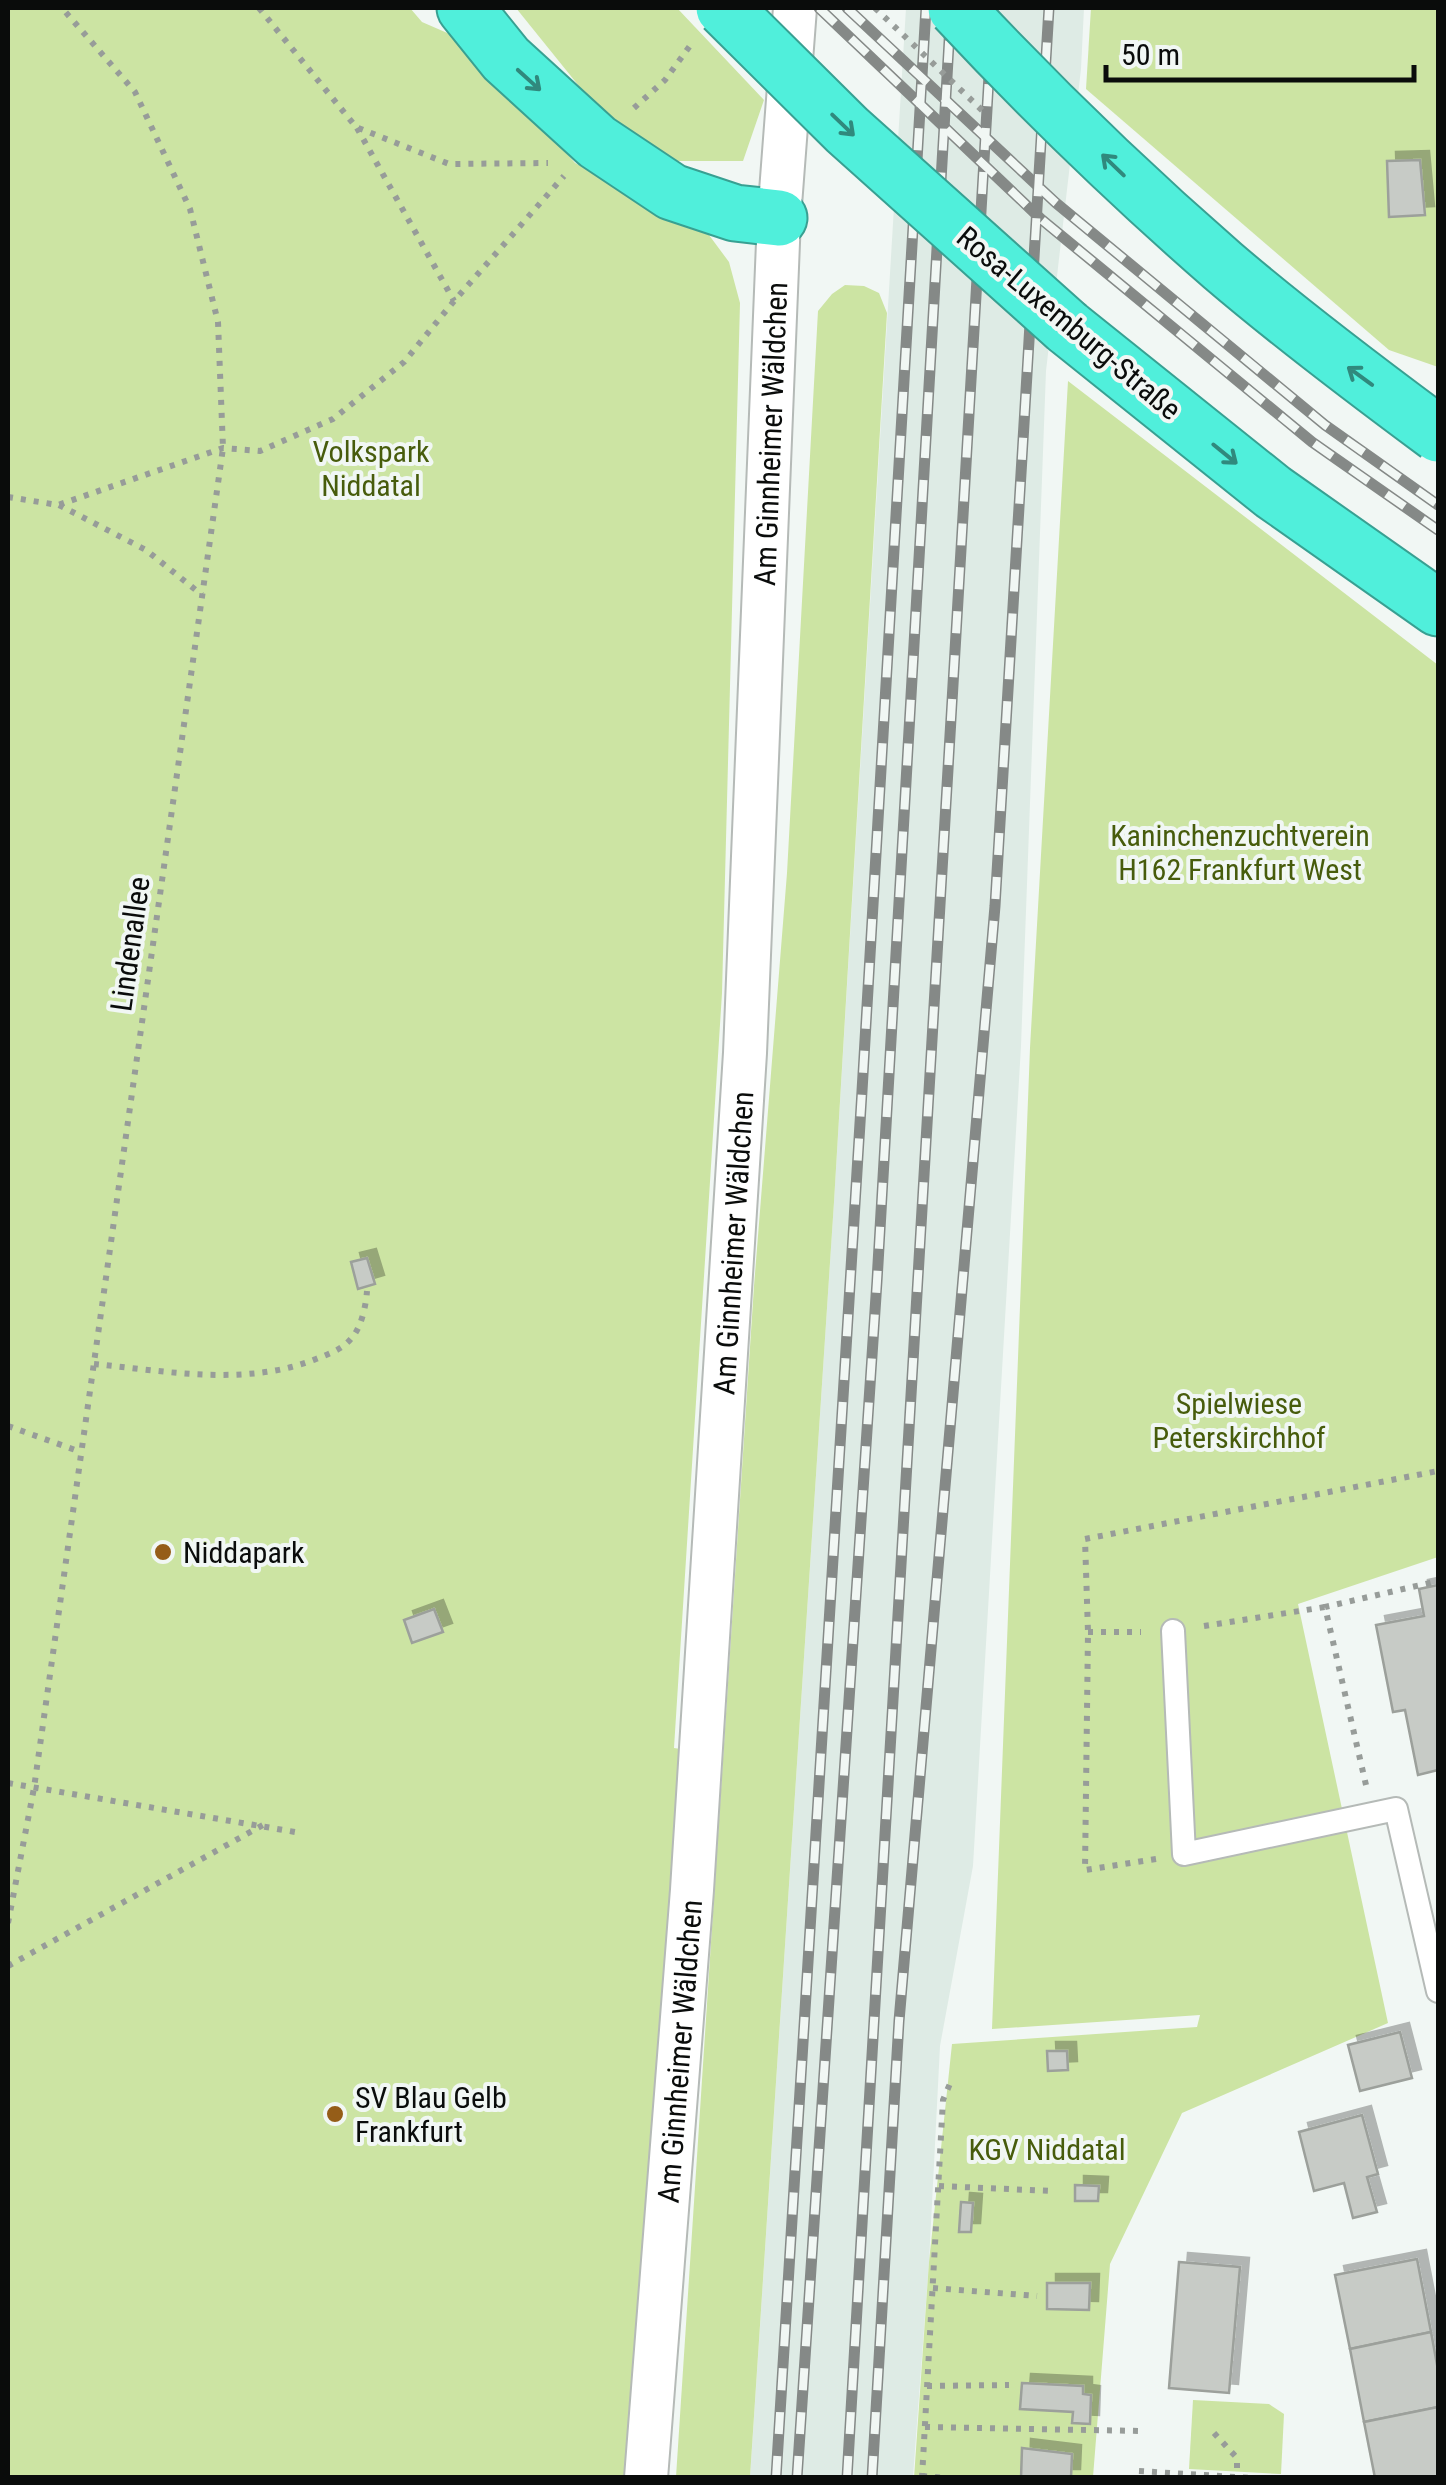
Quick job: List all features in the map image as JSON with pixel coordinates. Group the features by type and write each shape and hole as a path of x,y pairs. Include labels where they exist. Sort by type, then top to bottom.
{"highway":[{"path":"465,8 506,60 598,142 657,182 672,192 735,213 780,218"},
{"path":"956,8 1114,167 1225,267 1341,362 1438,434"},
{"name":"Rosa-Luxemburg-Straße","path":"711,22 847,130 1067,328 1273,492 1438,608"}],"street":[{"name":"Am Ginnheimer Wäldchen","path":"646,2478 692,1890 746,1053 780,218 794,8"}],"lane":[{"path":"1173,1631 1184,1854 1396,1809 1438,1991"}],"path":[{"name":"Lindenallee","path":"8,1923 34,1788 223,448 218,322 190,209 135,92 62,8"},
{"path":"258,8 356,126 454,301"},
{"path":"630,112 665,80 711,22"},
{"path":"356,126 449,164 555,163"},
{"path":"58,504 223,448 260,451 334,419 404,362 575,163"},
{"path":"8,497 58,504 146,550 202,595"},
{"path":"94,1364 192,1374 244,1374 295,1368 339,1350 356,1333 368,1291"},
{"path":"8,1426 81,1452"},
{"path":"1184,1854 1085,1870 1088,1632 1085,1539 1438,1471"},
{"path":"1372,1813 1325,1607 1438,1581"},
{"path":"8,1783 301,1833"},
{"path":"8,1966 264,1825"},
{"path":"946,2478 922,2477 943,2100 952,2079"},
{"path":"939,2186 1052,2191"},
{"path":"932,2288 1037,2296"},
{"path":"927,2386 1009,2385"},
{"path":"925,2427 1142,2431"},
{"path":"1214,2433 1237,2458 1237,2477"},
{"path":"1139,2470 1252,2478"}],"shaded area":[{"path":"906,8 1084,8 1081,69 1046,371 1021,1046 973,1866 940,2046 913,2477 750,2478 834,1202"}],"green space":[{"name":"Volkspark Niddatal","path":"8,8 410,8 422,22 468,42 575,163 709,235 729,262 740,303 722,993 674,1748 694,1751 630,2477 8,2478"},
{"path":"516,8 677,8 764,100 743,161 677,161 616,132"},
{"path":"1091,8 1438,8 1438,367 1389,350 1086,89"},
{"path":"845,285 864,286 879,293 887,313 834,1202 750,2477 676,2477 754,1286 787,873 818,311"},
{"path":"1068,381 1438,665 1438,1557 1298,1604 1388,2023 1182,2113 1110,2264 1093,2477 914,2478 929,2262 952,2044 1197,2027 1200,2015 992,2029 1030,1048"},
{"path":"1193,2400 1269,2404 1284,2414 1281,2474 1189,2469"}],"building":[{"path":"1420,160 1425,215 1389,217 1387,161"},
{"path":"367,1258 375,1284 358,1289 351,1262"},
{"path":"1438,1585 1438,1770 1418,1775 1405,1710 1393,1712 1376,1625 1424,1616 1419,1589"},
{"path":"434,1609 443,1632 412,1643 404,1620"},
{"path":"1400,2032 1412,2078 1360,2091 1348,2045"},
{"path":"1047,2051 1067,2051 1068,2070 1048,2071"},
{"path":"1362,2115 1378,2174 1367,2177 1377,2212 1353,2218 1344,2183 1314,2191 1299,2132"},
{"path":"1075,2185 1099,2186 1098,2201 1075,2201"},
{"path":"961,2202 973,2203 971,2232 959,2232"},
{"path":"1417,2259 1431,2332 1350,2349 1335,2275"},
{"path":"1179,2262 1240,2267 1229,2393 1169,2388"},
{"path":"1047,2283 1090,2283 1089,2310 1047,2309"},
{"path":"1431,2332 1438,2370 1438,2407 1364,2422 1350,2349"},
{"path":"1022,2383 1083,2386 1083,2394 1091,2395 1090,2424 1072,2423 1073,2412 1020,2409"},
{"path":"1438,2407 1438,2478 1375,2478 1364,2422"},
{"path":"1022,2448 1072,2454 1071,2478 1021,2478"}],"railway":[{"path":"819,8 1041,219 1312,442 1438,530"},
{"path":"847,8 1056,203 1325,425 1438,505"},
{"path":"776,2478 926,8"},
{"path":"797,2478 877,1281 951,8"},
{"path":"847,2478 993,8"},
{"path":"872,2478 899,2021 995,906 1049,8"}],"place":[{"name":"Niddapark","path":"163,1552"},
{"name":"SV Blau Gelb Frankfurt","path":"335,2114"}],"park label":[{"name":"Kaninchenzuchtverein H162 Frankfurt West","path":"1240,852"},
{"name":"Spielwiese Peterskirchhof","path":"1239,1420"},
{"name":"KGV Niddatal","path":"1047,2149"}]}
